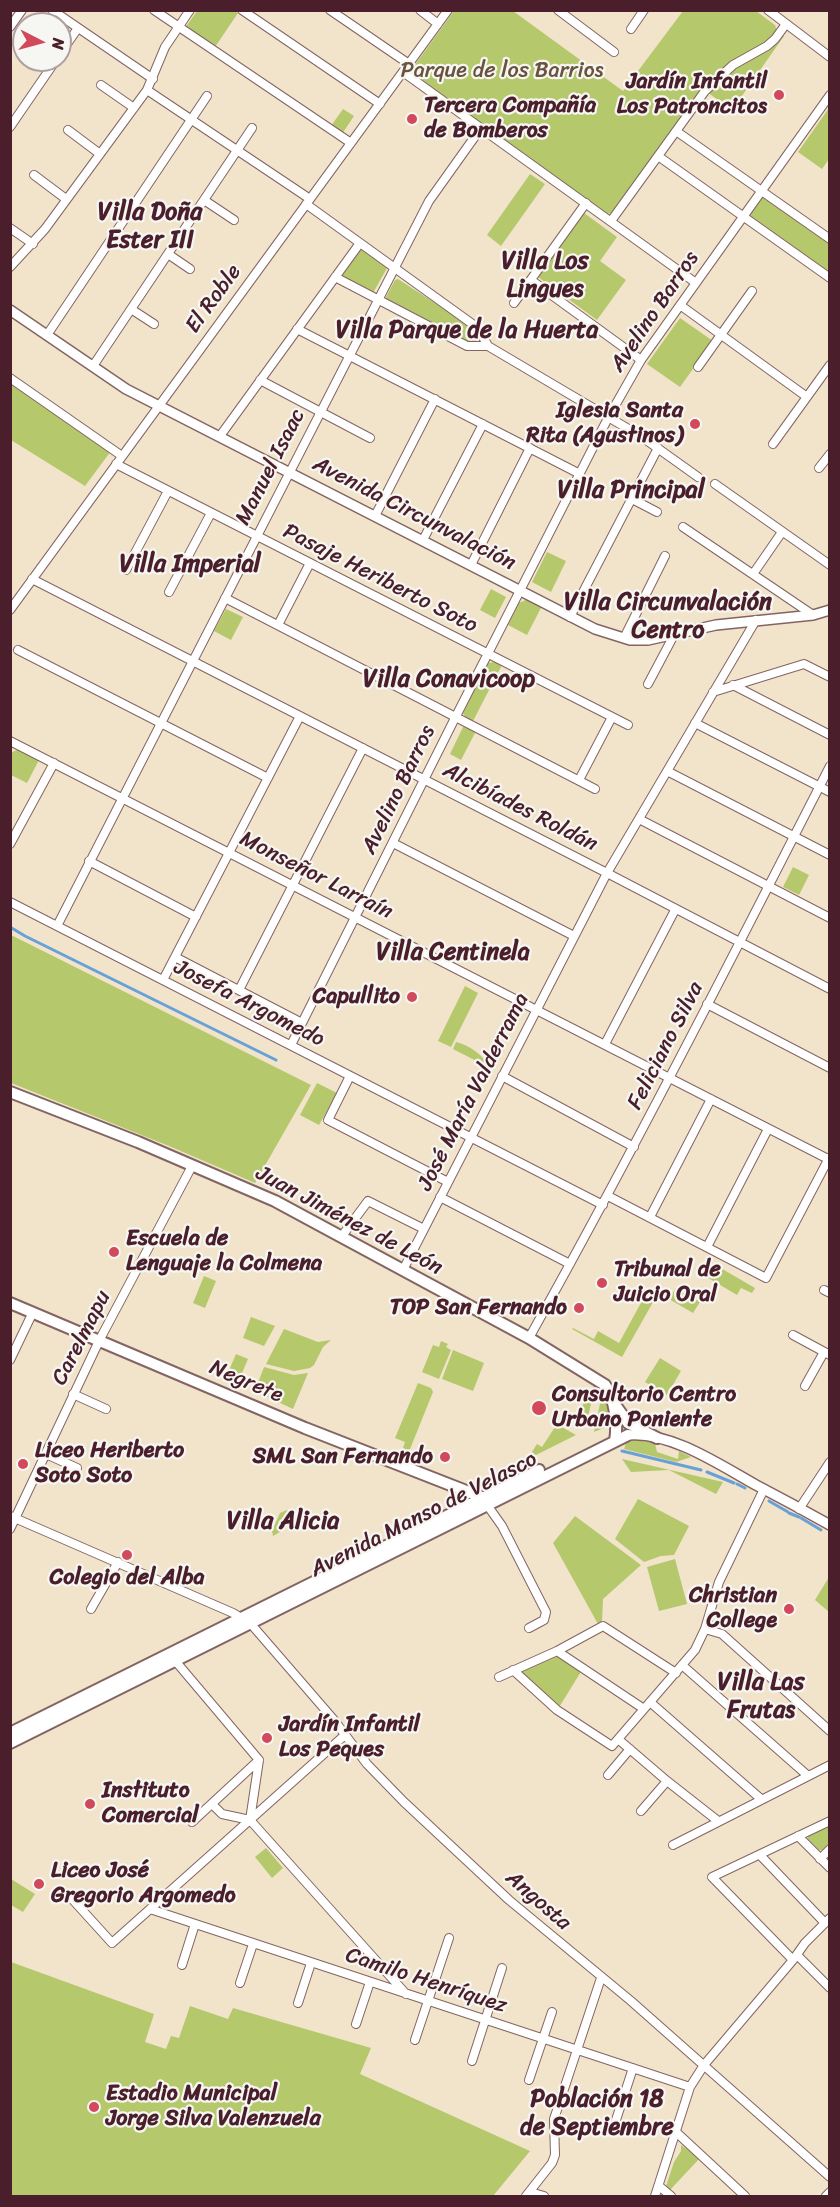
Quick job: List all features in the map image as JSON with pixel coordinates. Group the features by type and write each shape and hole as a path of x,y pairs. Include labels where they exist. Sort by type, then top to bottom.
{"main road":[{"name":"Juan Jiménez de León","path":"10,1092 138,1142 260,1194 342,1236 529,1338 596,1378 605,1385 619,1412 628,1423 657,1438"},
{"name":"Negrete","path":"10,1303 100,1339 468,1499 485,1501 498,1499"},
{"path":"611,1396 615,1438"},
{"name":"Avenida Manso de Velasco","path":"12,1738 485,1501 615,1438 628,1435"},
{"name":"Avenida Manso de Velasco","path":"498,1499 615,1438"},
{"name":"Avenida Manso de Velasco","path":"246,1621 468,1499"}],"street":[{"path":"10,27 22,10"},
{"path":"52,10 153,79"},
{"path":"154,10 351,142"},
{"path":"10,267 33,244 147,90 165,47 190,10"},
{"path":"242,10 380,104"},
{"path":"330,10 409,64"},
{"path":"420,10 438,24"},
{"name":"El Roble","path":"10,610 448,10"},
{"path":"558,10 614,52"},
{"path":"631,29 644,10"},
{"path":"768,10 830,57"},
{"path":"612,221 711,84 733,65 767,46 786,24"},
{"path":"72,37 78,28"},
{"path":"10,127 48,72"},
{"path":"403,72 696,283"},
{"path":"101,85 134,108"},
{"path":"147,90 308,202 477,328 488,346 658,448 698,477"},
{"name":"Avelino Barros","path":"291,1045 608,418 641,360 830,95"},
{"path":"47,335 207,96"},
{"path":"93,366 252,128"},
{"name":"Manuel Isaac","path":"57,926 429,201 481,128"},
{"path":"68,130 100,154"},
{"path":"676,131 830,238"},
{"path":"658,156 830,278"},
{"path":"34,175 66,199"},
{"path":"204,200 234,220"},
{"path":"514,303 586,203"},
{"path":"10,228 33,244"},
{"path":"220,436 360,243"},
{"path":"168,255 190,269"},
{"path":"335,278 466,346 488,346"},
{"path":"531,280 641,360"},
{"path":"698,368 753,291"},
{"path":"680,305 807,397"},
{"path":"131,309 154,324"},
{"name":"Avenida Circunvalación","path":"10,310 126,389 594,629 624,638 648,640 716,625 813,615 830,610"},
{"path":"297,329 580,474"},
{"path":"773,444 830,365"},
{"path":"10,378 122,456"},
{"path":"260,380 370,438"},
{"path":"375,516 435,399"},
{"path":"423,540 483,424"},
{"path":"471,565 530,448"},
{"path":"570,616 658,448"},
{"path":"819,468 829,455"},
{"name":"Pasaje Heriberto Soto","path":"116,464 628,725"},
{"path":"715,483 830,565"},
{"path":"126,570 168,491"},
{"path":"632,498 657,512"},
{"path":"169,591 211,513"},
{"path":"683,527 813,615"},
{"path":"753,574 782,532"},
{"path":"624,638 665,556"},
{"path":"278,625 310,563"},
{"name":"Alcibíades Roldán","path":"32,579 830,989"},
{"path":"225,598 595,789"},
{"name":"José María Valderrama","path":"403,1270 607,873 756,620"},
{"path":"648,684 674,635"},
{"path":"18,650 268,778"},
{"path":"713,692 804,664 830,677"},
{"path":"733,685 830,735"},
{"path":"163,980 300,716"},
{"path":"579,780 612,717"},
{"path":"695,723 830,792"},
{"name":"Monseñor Larraín","path":"10,741 829,1159"},
{"path":"239,990 363,748"},
{"path":"10,844 54,763"},
{"name":"Feliciano Silva","path":"529,1338 671,1078 830,766"},
{"path":"667,771 830,855"},
{"path":"639,819 830,918"},
{"path":"393,843 574,936"},
{"path":"89,861 196,917"},
{"name":"Josefa Argomedo","path":"10,902 603,1205"},
{"path":"605,1044 675,910"},
{"path":"175,957 302,1023"},
{"path":"707,1004 830,1068"},
{"path":"351,1076 328,1120 448,1182"},
{"path":"502,1076 634,1147"},
{"path":"650,1217 711,1100"},
{"path":"707,1247 768,1129"},
{"path":"608,1196 766,1278 829,1159"},
{"name":"Carelmapu","path":"10,1529 13,1517 46,1454 100,1339 192,1166"},
{"path":"440,1197 570,1264"},
{"path":"342,1236 368,1201 424,1229"},
{"path":"10,1360 33,1312"},
{"path":"793,1335 827,1353 804,1386"},
{"path":"73,1394 106,1409"},
{"path":"628,1435 640,1434 657,1438 697,1453 830,1525"},
{"path":"46,1454 77,1468"},
{"path":"799,1509 830,1462"},
{"path":"615,1742 695,1650 705,1629 719,1582 765,1489"},
{"path":"485,1501 502,1526 546,1612 544,1620 529,1628"},
{"path":"13,1517 246,1621"},
{"path":"91,1609 118,1562"},
{"name":"Angosta","path":"246,1621 309,1690 367,1764 426,1823 518,1907 704,2065 830,2177"},
{"path":"499,1677 557,1651 603,1626 676,1673"},
{"path":"705,1629 722,1634 828,1727"},
{"path":"557,1651 644,1709"},
{"path":"173,1657 259,1760 250,1820"},
{"path":"682,1665 807,1775"},
{"path":"513,1671 557,1710 630,1749 718,1821"},
{"path":"650,1702 761,1799"},
{"path":"73,1900 112,1943 345,1735"},
{"path":"608,1775 630,1749"},
{"path":"192,1822 259,1760"},
{"path":"673,1845 830,1765"},
{"path":"640,1811 667,1781"},
{"path":"212,1804 222,1814 250,1820 407,1995"},
{"path":"830,1821 712,1877 795,1958 830,1988"},
{"path":"798,1836 830,1868"},
{"path":"820,1859 830,1849"},
{"path":"655,2196 690,2087 704,2065 795,1958 805,1942 828,1919 760,1855"},
{"name":"Camilo Henríquez","path":"150,1909 690,2087"},
{"path":"182,1965 195,1924"},
{"path":"415,2040 449,1938"},
{"path":"240,1983 253,1944"},
{"path":"298,2003 311,1963"},
{"path":"472,2061 502,1968"},
{"path":"528,2194 552,2163 555,2155 553,2124 601,1977"},
{"path":"356,2024 370,1982"},
{"path":"529,2080 552,2012"},
{"path":"615,2123 633,2068"},
{"path":"676,2132 745,2196"},
{"path":"659,2186 671,2196"},
{"path":"826,2196 830,2192"},
{"path":"528,2194 544,2196"}],"green space":[{"path":"197,11 234,11 238,13 215,47 185,28"},
{"name":"Parque de los Barrios","path":"454,11 513,11 623,91 683,11 756,11 775,25 777,31 763,44 722,71 615,212 607,214 415,76 414,66"},
{"path":"782,35 784,36 732,110 707,92 721,78"},
{"path":"829,108 829,159 822,169 798,152"},
{"path":"343,109 354,116 342,134 331,126"},
{"path":"530,174 545,184 501,246 487,235"},
{"path":"761,191 829,239 829,278 743,216"},
{"path":"584,213 617,237 600,261 626,280 597,320 538,277"},
{"path":"360,248 387,268 373,293 342,276"},
{"path":"398,279 475,329 478,334 477,340 467,343 387,301 386,297 395,280"},
{"path":"680,318 713,341 680,387 647,364"},
{"path":"11,381 111,451 85,486 11,440"},
{"path":"547,552 566,561 551,592 532,582"},
{"path":"491,589 506,597 495,618 480,610"},
{"path":"528,599 542,606 527,635 508,625 519,603"},
{"path":"226,609 243,617 231,640 214,631"},
{"path":"494,662 502,665 473,721 466,718 463,713 488,663"},
{"path":"464,725 476,731 461,760 450,754"},
{"path":"19,749 39,760 27,783 11,775 10,753"},
{"path":"793,867 809,875 799,895 783,887"},
{"path":"11,935 311,1085 255,1183 11,1083"},
{"path":"465,986 478,993 451,1047 438,1041"},
{"path":"456,1042 476,1052 490,1068 453,1049"},
{"path":"317,1083 337,1093 319,1125 300,1115"},
{"path":"712,1263 755,1288 752,1293 741,1288 737,1295 705,1276"},
{"path":"204,1276 216,1281 205,1308 193,1303"},
{"path":"676,1288 700,1302 693,1313 669,1299"},
{"path":"648,1290 657,1295 622,1357 572,1329 594,1339 598,1331 619,1343"},
{"path":"251,1317 275,1326 264,1346 243,1338"},
{"path":"284,1329 318,1342 331,1340 323,1347 314,1365 310,1368 294,1371 266,1364"},
{"path":"441,1341 448,1344 446,1347 451,1350 439,1379 422,1372 433,1345 439,1347"},
{"path":"453,1350 484,1363 473,1391 442,1379"},
{"path":"236,1354 248,1359 237,1385 225,1380"},
{"path":"660,1358 681,1371 667,1395 645,1382"},
{"path":"264,1367 294,1375 308,1373 293,1409 255,1391"},
{"path":"418,1383 431,1388 433,1392 406,1459 400,1457 405,1442 395,1438"},
{"path":"595,1384 595,1387 587,1421 577,1415"},
{"path":"605,1398 611,1425 594,1432 601,1399"},
{"path":"560,1426 576,1435 534,1456 532,1452 537,1444 542,1447 555,1427 559,1429"},
{"path":"635,1440 655,1443 657,1452 678,1459 679,1451 691,1457 676,1462 624,1449 626,1443"},
{"path":"622,1459 723,1482 716,1494 669,1470 631,1472"},
{"path":"638,1499 689,1526 674,1555 661,1556 644,1562 615,1539"},
{"path":"287,1510 291,1516 289,1523 273,1536 272,1531 280,1513"},
{"path":"575,1516 641,1565 603,1599 602,1621 598,1624 553,1543"},
{"path":"675,1559 687,1604 659,1611 647,1567"},
{"path":"829,1577 830,1612 815,1600"},
{"path":"554,1655 582,1670 558,1709 520,1672"},
{"path":"829,1826 829,1843 819,1850 808,1839 808,1836"},
{"path":"266,1848 283,1868 272,1878 255,1857"},
{"path":"11,1879 35,1894 23,1912 11,1905"},
{"path":"11,1962 154,2014 145,2042 166,2049 171,2036 179,2038 190,2006 228,2019 233,2008 371,2048 360,2074 530,2151 493,2196 11,2196"},
{"path":"681,2145 700,2158 670,2190 666,2186 674,2162 681,2151"}],"waterway":[{"path":"10,927 276,1060"},
{"path":"622,1451 701,1470"},
{"path":"707,1472 734,1483"},
{"path":"737,1484 745,1488"},
{"path":"769,1501 788,1512"},
{"path":"789,1513 799,1517"},
{"path":"801,1518 821,1530"}],"place":[{"name":"Jardín Infantil Los Patroncitos","path":"779,95"},
{"name":"Tercera Compañía de Bomberos","path":"412,119"},
{"name":"Iglesia Santa Rita (Agustinos)","path":"695,424"},
{"name":"Capullito","path":"412,997"},
{"name":"Escuela de Lenguaje la Colmena","path":"114,1252"},
{"name":"Tribunal de Juicio Oral","path":"602,1283"},
{"name":"TOP San Fernando","path":"579,1308"},
{"name":"Consultorio Centro Urbano Poniente","path":"539,1408"},
{"name":"SML San Fernando","path":"445,1457"},
{"name":"Liceo Heriberto Soto Soto","path":"23,1464"},
{"name":"Colegio del Alba","path":"127,1555"},
{"name":"Christian College","path":"789,1609"},
{"name":"Jardín Infantil Los Peques","path":"267,1738"},
{"name":"Instituto Comercial","path":"90,1804"},
{"name":"Liceo José Gregorio Argomedo","path":"39,1884"},
{"name":"Estadio Municipal Jorge Silva Valenzuela","path":"94,2107"}],"district":[{"name":"Villa Doña Ester III","path":"150,227"},
{"name":"Villa Los Lingues","path":"545,276"},
{"name":"Villa Parque de la Huerta","path":"467,331"},
{"name":"Villa Principal","path":"631,491"},
{"name":"Villa Imperial","path":"190,565"},
{"name":"Villa Circunvalación Centro","path":"668,617"},
{"name":"Villa Conavicoop","path":"449,680"},
{"name":"Villa Centinela","path":"453,953"},
{"name":"Villa Alicia","path":"283,1522"},
{"name":"Villa Las Frutas","path":"761,1697"},
{"name":"Población 18 de Septiembre","path":"597,2114"}]}
